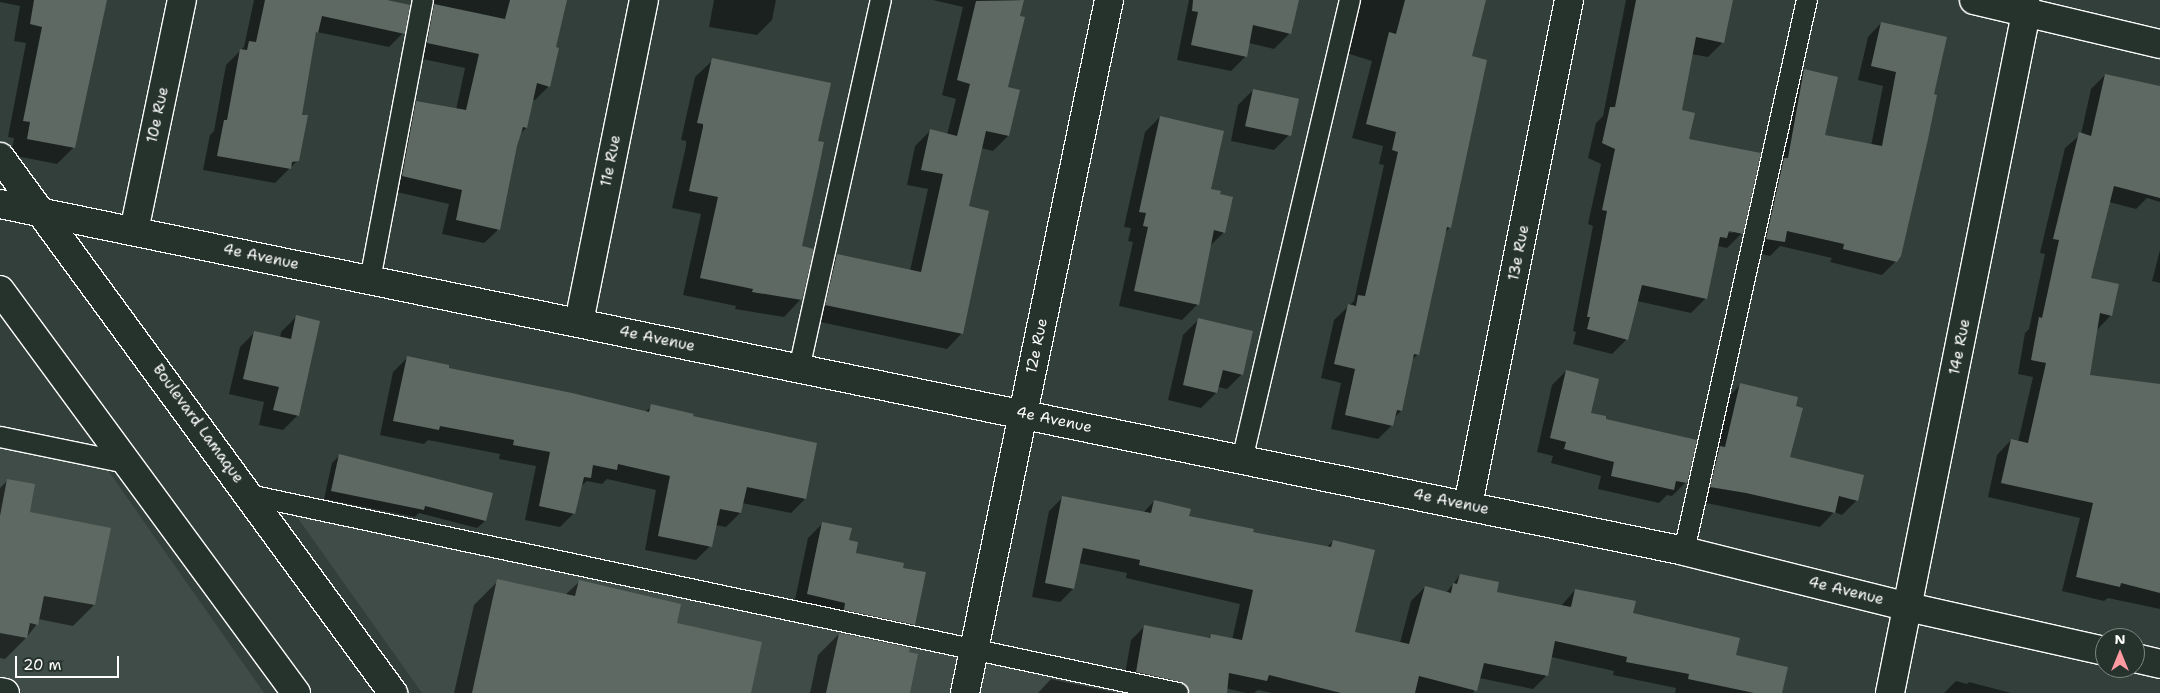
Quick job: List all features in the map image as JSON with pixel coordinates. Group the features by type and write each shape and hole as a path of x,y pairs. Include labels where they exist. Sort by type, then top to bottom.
{"street":[{"name":"10e Rue","path":"134,231 182,0"},
{"name":"11e Rue","path":"579,322 644,0"},
{"name":"12e Rue","path":"965,693 1109,0"},
{"name":"13e Rue","path":"1468,505 1569,0"},
{"path":"1974,0 2026,6 2160,44"},
{"name":"14e Rue","path":"1890,693 2026,6"},
{"name":"Boulevard Lamaque","path":"0,158 44,214 393,693"},
{"name":"4e Avenue","path":"0,204 1468,505 1684,551 1908,607 2095,649"},
{"path":"0,290 296,693"},
{"path":"2145,660 2160,664"},
{"path":"0,692 4,693"}],"lane":[{"path":"370,280 423,0"},
{"path":"799,369 880,0"},
{"path":"1242,460 1350,0"},
{"path":"1684,551 1807,0"},
{"path":"0,437 127,463"},
{"path":"249,495 1178,693"}],"shaded area":[{"path":"0,436 100,459 264,693 0,693"},
{"path":"285,500 1215,693 422,693"}],"building":[{"path":"34,0 107,0 75,148 27,139 30,122 23,121 42,27 30,24"},
{"path":"265,0 387,0 410,5 405,34 322,16 318,33 316,32 302,115 308,115 299,161 292,162 291,169 217,156 224,120 227,120 240,49 247,50 249,41 256,42"},
{"path":"510,0 567,0 556,47 559,48 550,87 537,83 527,128 523,127 517,146 500,230 456,220 462,190 402,176 416,101 466,110 479,54 427,43 434,4 505,19"},
{"path":"1024,0 1020,16 1025,17 1008,87 1020,90 1009,136 986,131 969,206 989,211 963,334 825,305 837,254 921,272 943,174 921,170 930,129 957,136 970,84 957,80 976,1"},
{"path":"1193,0 1299,0 1291,34 1253,25 1247,57 1191,45 1198,12 1192,11"},
{"path":"1405,0 1486,0 1472,56 1487,60 1451,228 1447,227 1419,355 1414,354 1402,411 1397,410 1393,426 1345,415 1355,369 1334,364 1348,304 1356,306 1358,295 1365,296 1398,152 1392,150 1396,132 1366,124 1389,32 1396,34"},
{"path":"1636,0 1733,0 1724,43 1696,37 1682,110 1695,113 1689,139 1761,153 1743,234 1729,231 1727,238 1720,237 1707,299 1642,285 1628,340 1587,329 1590,317 1587,317 1607,211 1602,210 1615,149 1602,143 1610,107 1615,107"},
{"path":"1881,22 1947,37 1934,94 1937,95 1928,139 1901,256 1897,262 1843,249 1844,244 1787,231 1785,242 1766,239 1784,158 1788,158 1804,69 1838,77 1825,135 1882,146 1896,72 1871,66"},
{"path":"712,58 831,83 818,141 824,142 802,246 814,249 802,300 752,292 753,289 700,278 718,197 689,191 703,127 703,124 697,123"},
{"path":"2105,74 2160,86 2160,198 2114,186 2091,278 2119,284 2112,316 2100,313 2090,375 2160,384 2160,593 2121,583 2120,587 2076,577 2093,503 2001,483 2011,439 2028,443 2046,363 2031,360 2039,317 2042,318 2059,240 2053,239 2079,132 2091,136"},
{"path":"1253,89 1299,99 1291,136 1245,126"},
{"path":"1160,116 1224,131 1211,189 1221,191 1220,194 1233,197 1225,233 1214,230 1199,305 1134,291 1148,227 1143,226 1146,213 1139,212"},
{"path":"296,315 320,321 299,416 273,410 279,387 243,379 254,331 291,339"},
{"path":"1198,318 1253,331 1243,375 1223,370 1217,393 1183,385"},
{"path":"407,356 449,365 449,368 572,393 649,412 651,404 694,414 693,416 817,443 806,499 747,487 741,513 720,509 712,547 658,536 670,476 618,464 617,470 593,465 591,478 584,477 575,514 539,506 550,452 513,445 514,440 440,426 439,430 393,421"},
{"path":"1566,370 1599,379 1591,413 1606,416 1606,419 1697,440 1687,483 1676,481 1674,490 1611,476 1614,462 1564,449 1566,442 1550,438"},
{"path":"1740,383 1798,397 1796,406 1803,408 1790,457 1864,475 1858,501 1839,496 1835,513 1710,487 1720,446 1725,447"},
{"path":"339,454 493,493 486,521 425,506 424,510 331,491"},
{"path":"7,479 35,484 30,512 111,528 95,605 44,596 38,625 30,623 27,638 0,633 0,516"},
{"path":"1062,496 1151,513 1154,500 1191,509 1189,516 1254,529 1253,532 1331,547 1333,540 1375,550 1355,632 1409,644 1425,586 1451,593 1453,583 1457,584 1460,574 1499,582 1497,592 1571,607 1575,589 1636,601 1633,613 1740,638 1736,655 1788,667 1782,693 1754,693 1688,679 1689,674 1626,662 1627,657 1555,641 1548,676 1484,663 1477,691 1419,676 1415,693 1341,693 1269,675 1267,681 1229,673 1227,693 1190,693 1186,685 1181,682 1136,672 1144,625 1210,638 1211,634 1242,640 1253,590 1139,565 1140,560 1083,548 1074,589 1045,583"},
{"path":"822,522 852,528 849,540 858,542 856,553 904,563 903,568 926,572 915,625 844,610 845,603 807,594"},
{"path":"497,579 575,596 579,580 681,604 677,623 762,642 751,693 472,693"},
{"path":"839,633 910,648 909,652 918,654 910,693 826,693"}]}
